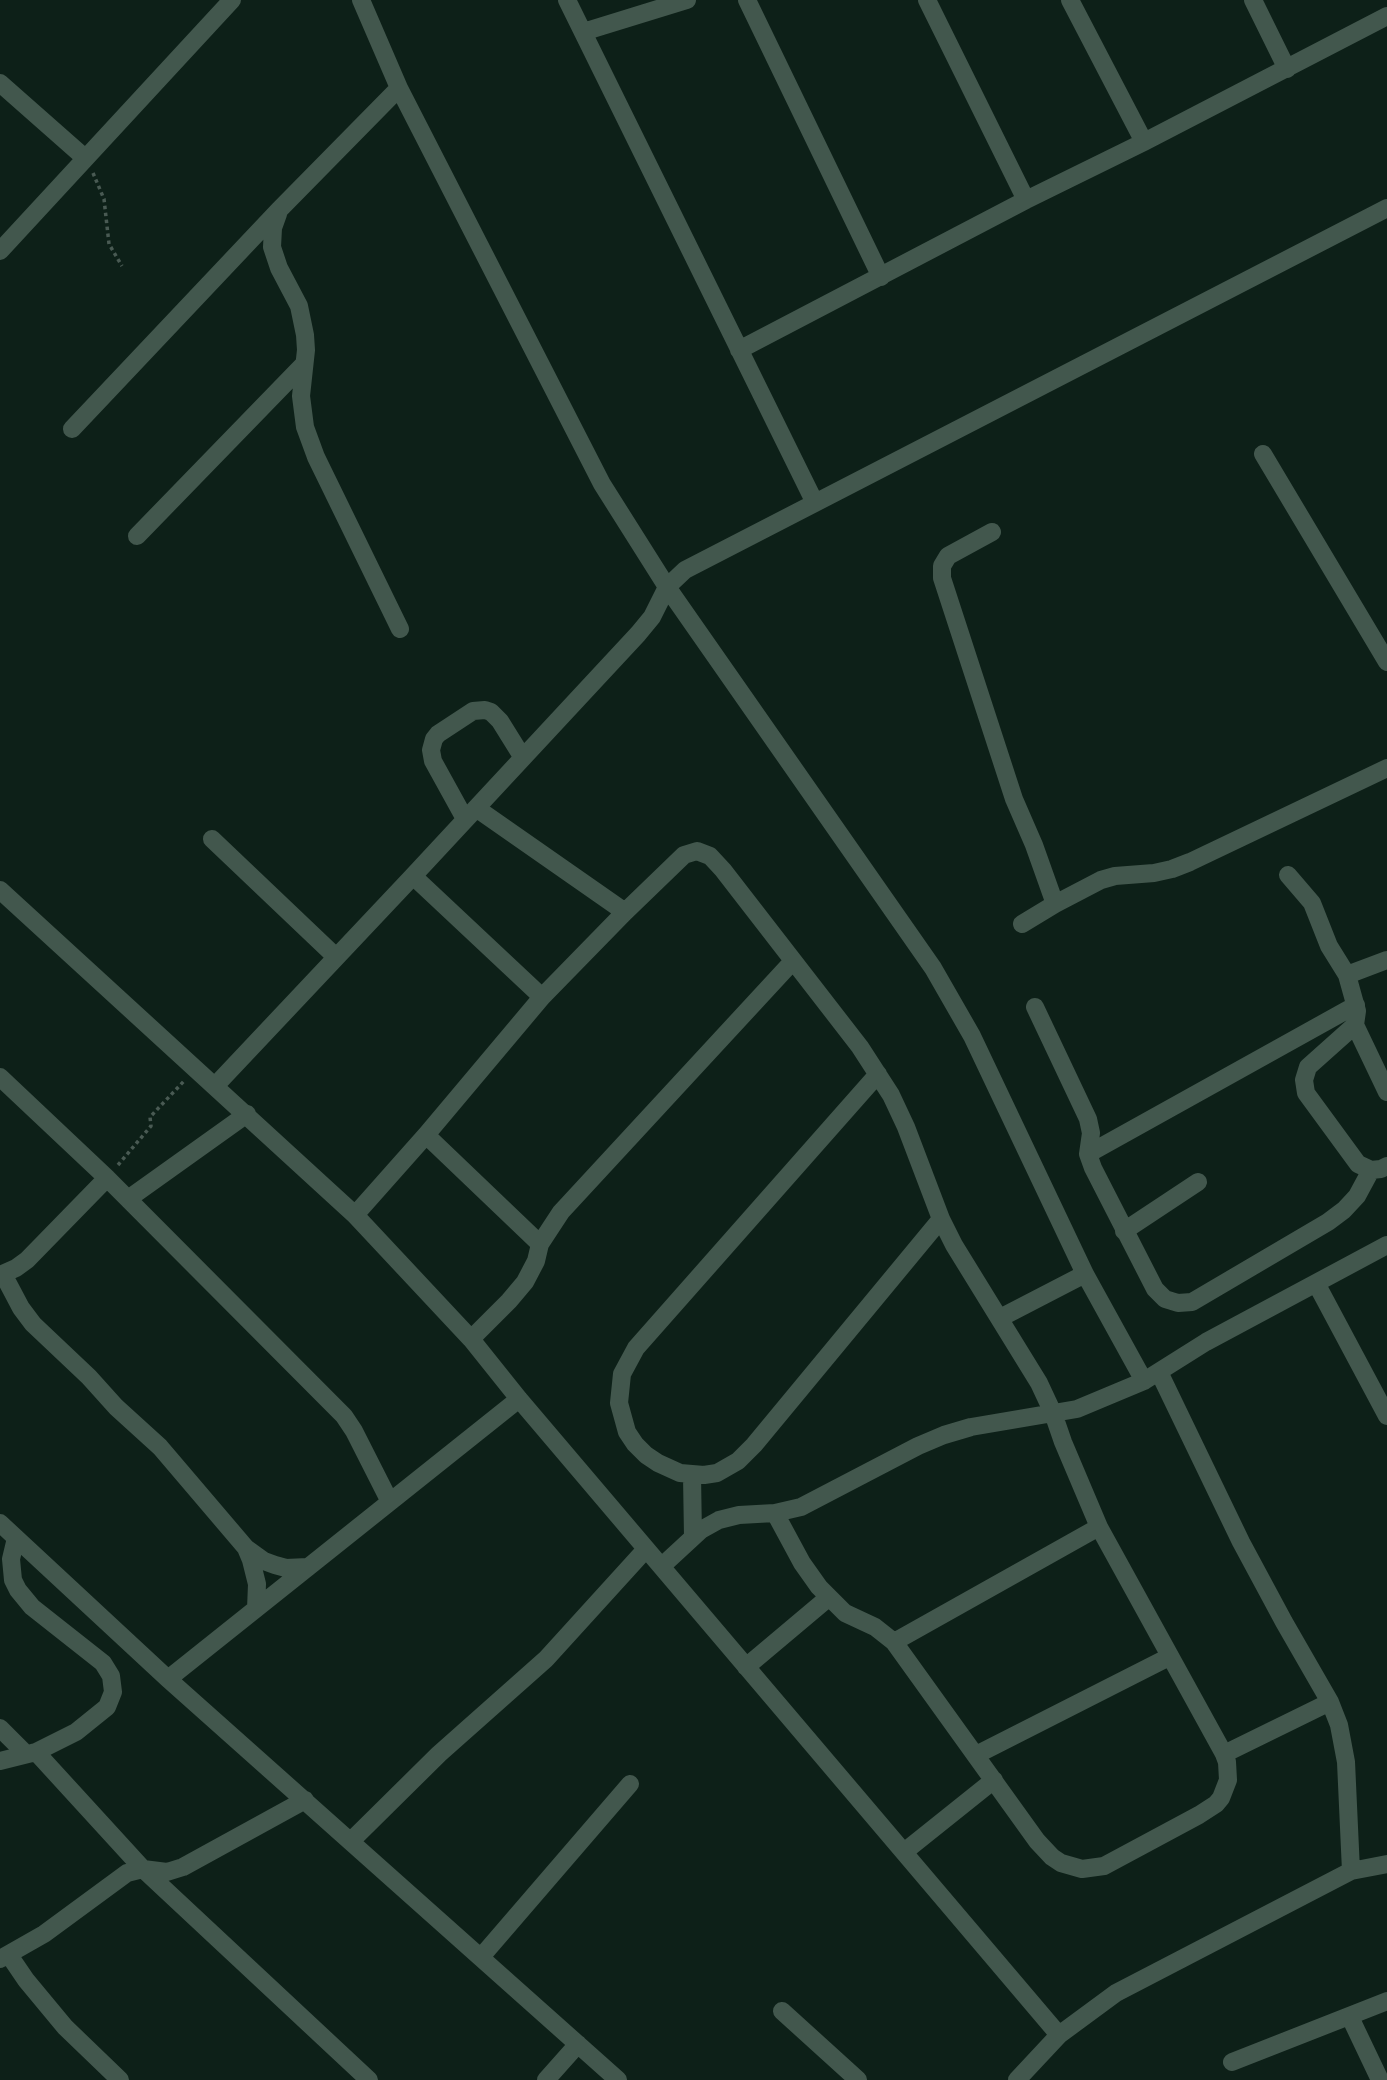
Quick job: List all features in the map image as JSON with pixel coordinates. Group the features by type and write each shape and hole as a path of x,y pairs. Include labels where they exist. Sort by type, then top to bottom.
{"street":[{"path":"0,251 232,0"},
{"path":"361,0 399,88 602,484 667,587 933,968 972,1035 1085,1274 1152,1376 1329,1702 1339,1725 1346,1762 1351,1871"},
{"path":"567,0 815,503"},
{"path":"583,32 687,0"},
{"path":"747,0 881,277"},
{"path":"927,0 1026,200"},
{"path":"1070,0 1144,142"},
{"path":"1253,0 1287,69"},
{"path":"739,350 1387,16"},
{"path":"0,83 85,158"},
{"path":"72,429 399,88"},
{"path":"215,1086 646,626 667,587 678,575 692,565 1387,208"},
{"path":"279,211 273,228 272,247 301,313 305,335 301,404 305,427 400,629"},
{"path":"137,536 304,364"},
{"path":"1263,454 1387,663"},
{"path":"992,532 948,556 942,566 942,578 1014,799 1055,904"},
{"path":"523,758 500,721 485,710 473,711 438,734 431,750 433,761 470,813 625,912"},
{"path":"1022,924 1101,880 1154,873 1190,862 1387,768"},
{"path":"212,839 336,957"},
{"path":"355,1215 542,997 625,912 678,859 690,853 710,856 860,1047 878,1074 906,1126 941,1219 968,1269 1039,1382 1099,1527 1224,1754 1227,1762 1226,1790 1216,1804 1199,1815 1114,1861 1093,1869 1071,1867 1052,1857 1037,1841 894,1642 875,1627 845,1613 828,1598 802,1563 775,1513"},
{"path":"1288,874 1312,903 1329,946 1347,975 1358,1016 1354,1026 1312,1062 1305,1073 1304,1086 1309,1099 1353,1159 1361,1167 1379,1168"},
{"path":"413,876 542,997"},
{"path":"1,894 247,1114 355,1215 471,1339 1059,2035"},
{"path":"1347,975 1387,960"},
{"path":"471,1339 518,1291 531,1272 540,1244 561,1212 793,961"},
{"path":"1088,1154 1356,1005"},
{"path":"1035,1007 1088,1119 1091,1133 1088,1154 1093,1168 1124,1231 1165,1299 1178,1303 1192,1302 1336,1217 1379,1168"},
{"path":"1354,1026 1385,1083"},
{"path":"878,1074 635,1348 619,1388 619,1403 628,1432 646,1455 668,1469 692,1475 717,1473 728,1468 746,1454 941,1219"},
{"path":"0,1077 107,1178 344,1416 390,1502"},
{"path":"128,1199 247,1114"},
{"path":"426,1135 540,1244"},
{"path":"107,1178 27,1260 2,1274 33,1324 160,1447 246,1548 264,1562 286,1568 308,1567"},
{"path":"1124,1231 1198,1182"},
{"path":"662,1566 710,1525 729,1517 775,1513 801,1507 944,1435 971,1427 1088,1405 1152,1376 1206,1342 1387,1245"},
{"path":"1000,1318 1085,1274"},
{"path":"1316,1283 1387,1416"},
{"path":"168,1679 519,1399"},
{"path":"692,1475 693,1537"},
{"path":"0,1522 168,1679 618,2080"},
{"path":"894,1642 1099,1527"},
{"path":"0,1760 31,1753 76,1732 103,1712 111,1700 113,1684 103,1663 32,1607 18,1590 13,1580 11,1559 16,1538"},
{"path":"246,1548 257,1584 256,1609"},
{"path":"351,1841 439,1754 546,1659 646,1549"},
{"path":"746,1667 828,1598"},
{"path":"975,1755 1169,1657"},
{"path":"1224,1754 1329,1702"},
{"path":"0,1728 31,1753 143,1869 369,2080"},
{"path":"904,1853 994,1780"},
{"path":"481,1957 630,1784"},
{"path":"120,2080 65,2027 4,1957 44,1934 127,1873 143,1869 167,1872 183,1867 305,1800"},
{"path":"1017,2080 1059,2035 1116,1993 1351,1871 1387,1864"},
{"path":"1232,2062 1387,2001"},
{"path":"782,2011 858,2080"},
{"path":"1350,2017 1380,2080"},
{"path":"546,2080 578,2044"}],"path":[{"path":"85,158 102,194 111,249 122,266"},
{"path":"107,1178 150,1127 149,1119 196,1068"}]}
